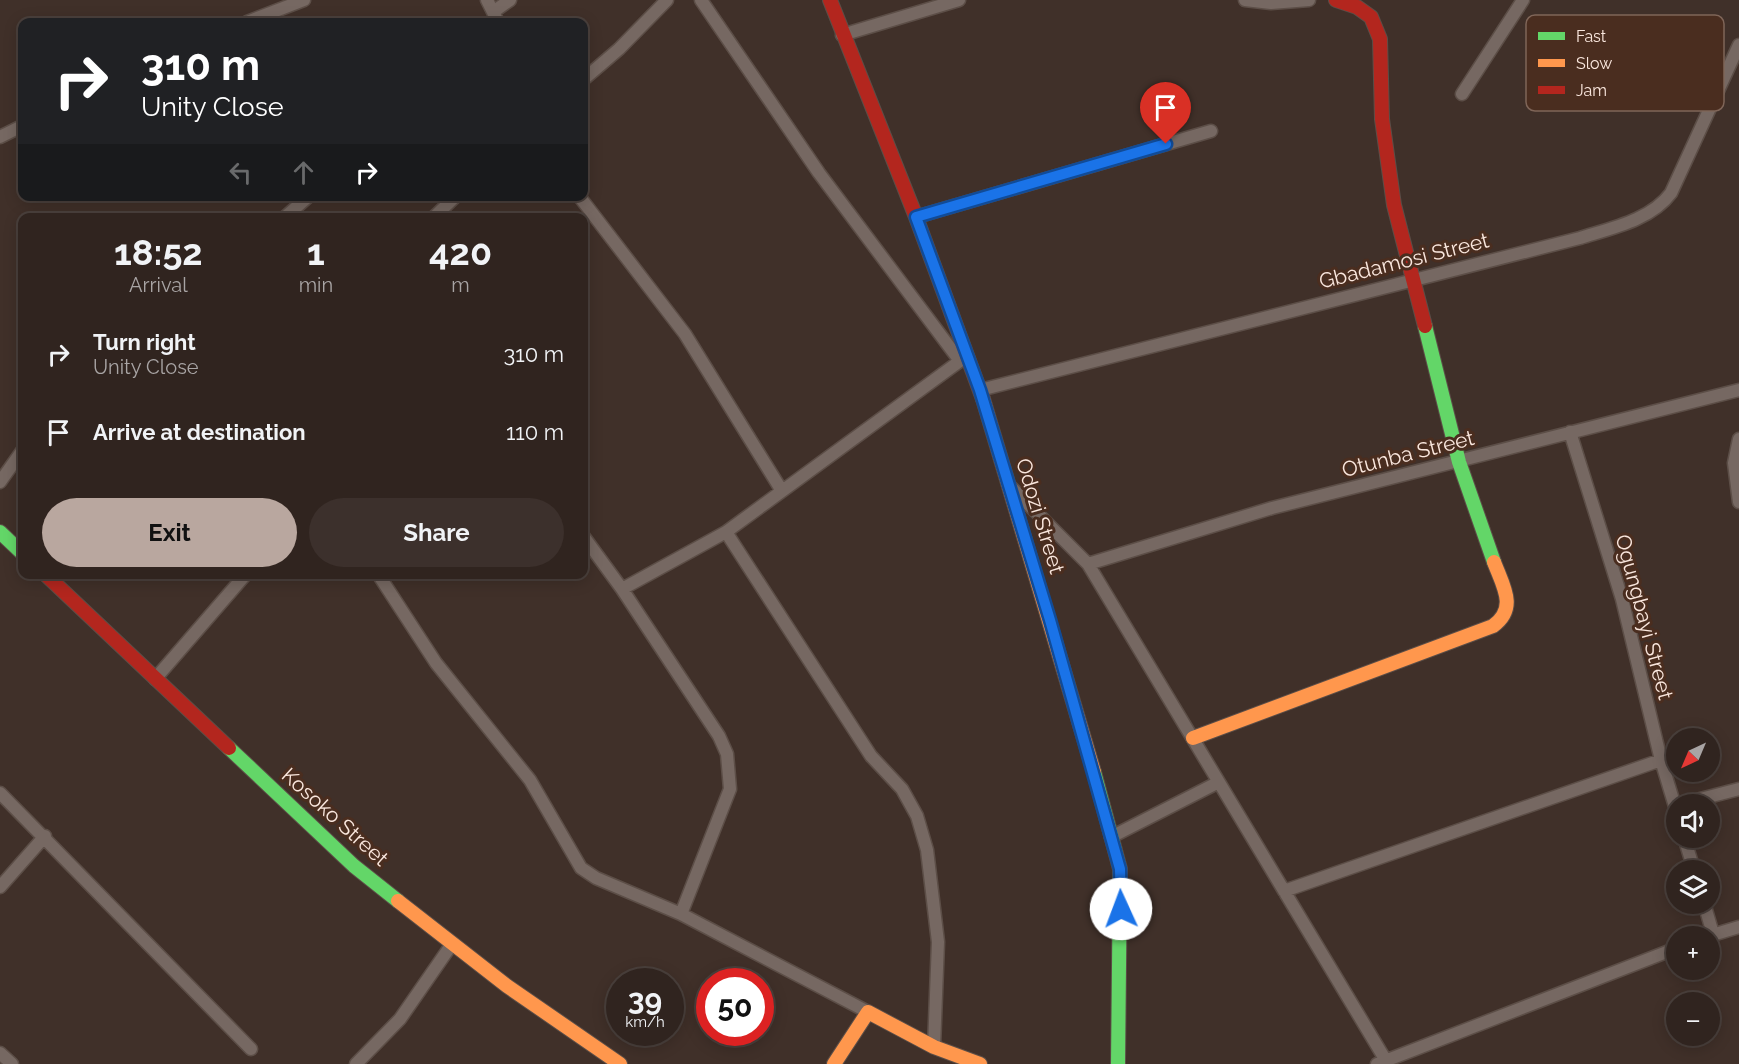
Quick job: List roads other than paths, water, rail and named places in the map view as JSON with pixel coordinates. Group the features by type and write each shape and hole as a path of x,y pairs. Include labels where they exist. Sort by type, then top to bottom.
{"street":[{"path":"257,18 304,0"},
{"path":"487,0 496,17 510,0"},
{"path":"588,76 619,49 667,0"},
{"path":"701,0 819,173 960,361"},
{"name":"Odozi Street","path":"830,0 916,217 980,390 1050,620 1120,869 1118,1064"},
{"path":"842,35 959,0"},
{"path":"1245,0 1271,3 1309,0"},
{"path":"1192,738 1493,627 1504,618 1508,603 1459,462 1394,205 1382,119 1380,39 1371,17 1357,7 1336,0"},
{"path":"1462,94 1523,0"},
{"name":"Gbadamosi Street","path":"1724,78 1739,45"},
{"name":"Gbadamosi Street","path":"980,390 1412,278 1580,238 1629,221 1661,206 1671,193 1709,111"},
{"path":"0,137 18,128"},
{"path":"916,217 1211,131"},
{"path":"290,213 303,201"},
{"path":"438,213 451,201"},
{"path":"583,201 685,334 782,491"},
{"path":"622,589 726,532 960,361 964,344"},
{"name":"Otunba Street","path":"1088,564 1272,508 1739,390"},
{"name":"Ogungbayi Street","path":"1570,432 1622,599 1661,759 1673,794"},
{"path":"1739,439 1734,463 1739,502"},
{"path":"0,482 18,457"},
{"path":"1008,484 1088,564 1217,783 1284,891 1383,1062 1666,952"},
{"path":"0,532 18,549"},
{"path":"726,532 871,756 902,789 917,816 927,850 938,942 934,1047"},
{"path":"588,542 622,589 719,736 727,754 730,789 681,914"},
{"name":"Kosoko Street","path":"50,579 354,866 507,986 614,1062"},
{"path":"155,680 242,579"},
{"path":"381,579 436,663 530,780 581,868 596,878 681,914 934,1047 980,1064"},
{"path":"1284,891 1661,759"},
{"path":"1111,837 1217,783"},
{"path":"1720,795 1739,789"},
{"path":"0,793 45,836 251,1049"},
{"path":"0,887 45,836"},
{"path":"1720,932 1739,927"},
{"path":"356,1064 399,1018 452,944"},
{"path":"834,1064 868,1012"},
{"path":"0,1053 12,1064"}]}
